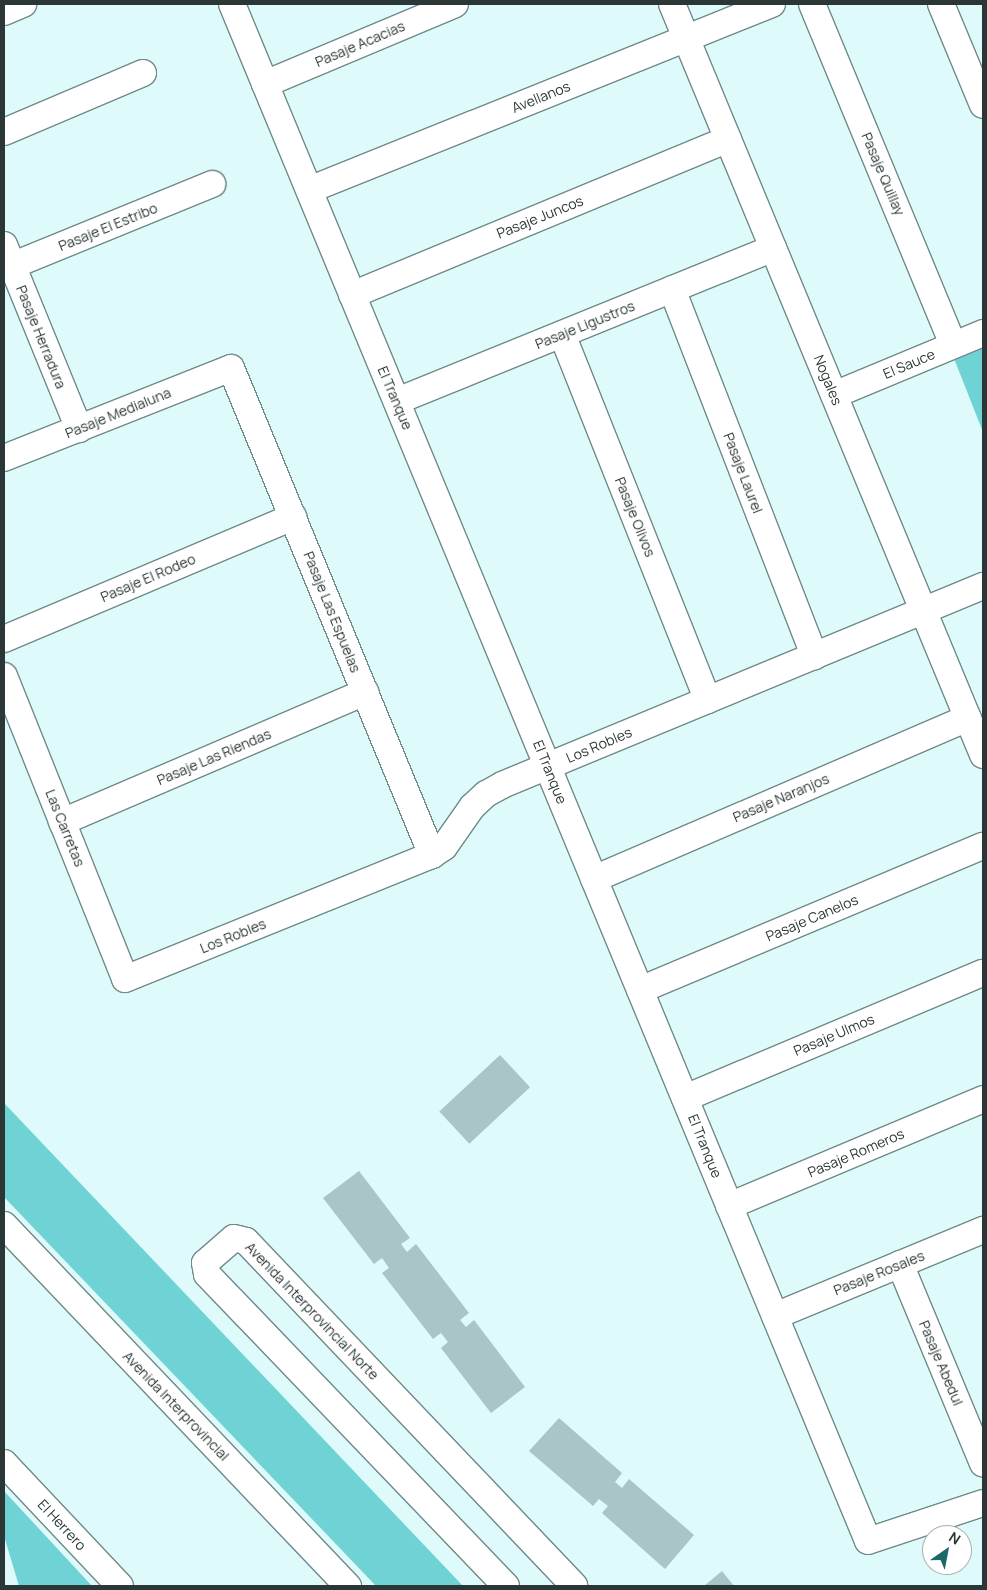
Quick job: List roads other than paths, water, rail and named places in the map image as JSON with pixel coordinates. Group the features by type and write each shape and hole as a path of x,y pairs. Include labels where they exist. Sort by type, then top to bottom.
{"street":[{"path":"4,12 23,4"},
{"name":"El Tranque","path":"232,4 868,1541 983,1503"},
{"name":"Pasaje Acacias","path":"265,84 455,4"},
{"name":"Nogales","path":"672,4 983,756"},
{"name":"Avellanos","path":"309,190 772,4"},
{"name":"Pasaje Quillay","path":"812,4 953,345"},
{"path":"941,4 983,105"},
{"path":"4,132 143,73"},
{"name":"Pasaje Juncos","path":"352,295 728,140"},
{"name":"Pasaje El Estribo","path":"7,260 212,184"},
{"name":"Pasaje Ligustros","path":"397,401 773,248"},
{"name":"Pasaje Herradura","path":"7,260 79,429"},
{"name":"Pasaje Laurel","path":"672,289 814,656"},
{"name":"El Sauce","path":"834,395 983,333"},
{"name":"Pasaje Olivos","path":"562,334 708,700"},
{"name":"Pasaje Medialuna","path":"4,458 231,368"},
{"name":"Pasaje Las Espuelas","path":"231,368 432,855"},
{"name":"Pasaje El Rodeo","path":"4,639 292,517"},
{"name":"Los Robles","path":"125,979 432,855 444,847 472,807 486,794 502,785 983,586"},
{"name":"Las Carretas","path":"4,676 125,979"},
{"name":"Pasaje Las Riendas","path":"62,822 365,692"},
{"name":"Pasaje Naranjos","path":"594,879 968,718"},
{"name":"Pasaje Canelos","path":"640,990 983,846"},
{"name":"Pasaje Ulmos","path":"685,1098 983,973"},
{"name":"Pasaje Romeros","path":"729,1206 983,1099"},
{"name":"Avenida Interprovincial","path":"4,1225 348,1586"},
{"name":"Pasaje Rosales","path":"775,1316 983,1230"},
{"name":"Avenida Interprovincial Norte","path":"506,1586 207,1274 205,1263 234,1238 246,1241 574,1586"},
{"name":"Pasaje Abedul","path":"900,1264 983,1462"},
{"name":"El Herrero","path":"4,1463 120,1586"}]}
